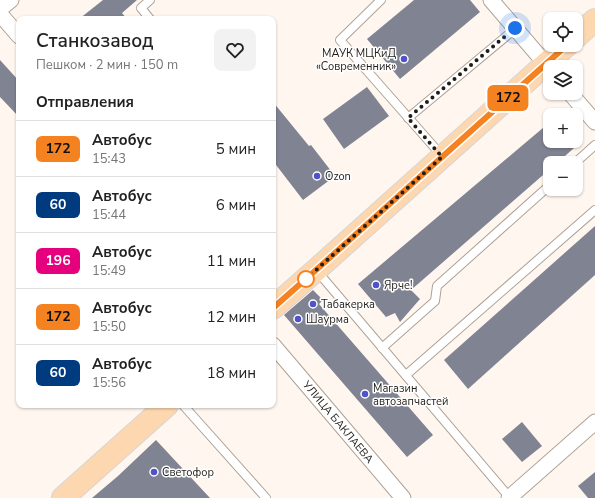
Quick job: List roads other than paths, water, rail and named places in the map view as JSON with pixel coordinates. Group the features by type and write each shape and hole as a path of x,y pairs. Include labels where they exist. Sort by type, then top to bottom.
{"main road":[{"path":"583,31 595,20"},
{"path":"553,60 561,52"},
{"path":"276,305 442,157 543,70"},
{"path":"64,498 164,408"}],"street":[{"path":"0,9 10,0"},
{"path":"490,0 543,60"},
{"path":"0,14 16,33"},
{"path":"576,100 595,122"},
{"name":"УЛИЦА БАКЛАЕВА","path":"276,349 403,498"},
{"path":"510,498 595,422"}],"lane":[{"path":"148,16 141,8 150,0"},
{"path":"381,0 340,40 442,157"},
{"path":"408,118 515,28"},
{"path":"583,156 595,145"},
{"path":"382,348 435,301 437,286 543,191"},
{"path":"406,375 595,210"},
{"path":"316,270 510,498"},
{"path":"186,408 266,498"}],"place":[{"name":"МАУК МЦКиД «Современник»","path":"404,59"},
{"name":"Ozon","path":"317,176"},
{"name":"Ярче!","path":"376,285"},
{"name":"Табакерка","path":"313,304"},
{"name":"Шаурма","path":"298,319"},
{"name":"Магазин автозапчастей","path":"365,394"},
{"name":"Светофор","path":"154,472"}]}
